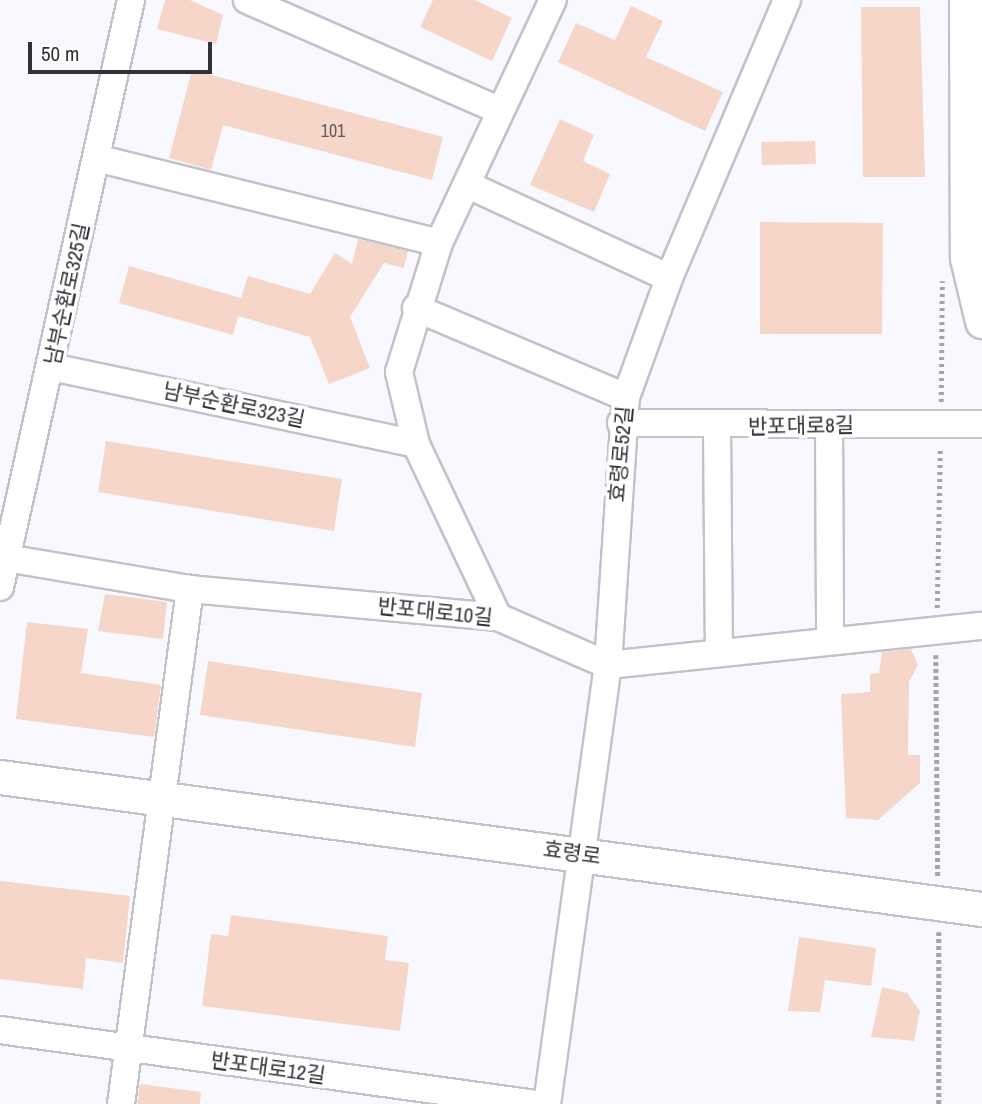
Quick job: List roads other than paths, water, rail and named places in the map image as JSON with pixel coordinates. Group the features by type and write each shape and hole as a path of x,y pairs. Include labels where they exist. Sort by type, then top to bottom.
{"main road":[{"path":"965,0 967,258 982,321"},
{"name":"효령로","path":"0,777 982,909"}],"street":[{"name":"남부순환로325길","path":"0,587 131,0"},
{"path":"247,0 499,110"},
{"path":"498,617 416,444 399,372 416,308 439,243 468,185 499,110 553,0"},
{"name":"효령로52길","path":"547,1104 608,664 621,423 626,397 669,278 788,0"},
{"path":"96,158 439,243"},
{"path":"468,185 669,278"},
{"path":"416,308 626,397"},
{"name":"남부순환로323길","path":"51,367 416,444"},
{"name":"반포대로8길","path":"621,423 717,427 982,424"},
{"path":"829,426 830,638"},
{"path":"717,427 719,651"},
{"name":"반포대로10길","path":"6,558 190,589 498,617 608,664 830,638 982,626"},
{"path":"121,1104 190,589"},
{"name":"반포대로12길","path":"0,1030 536,1104"}]}
